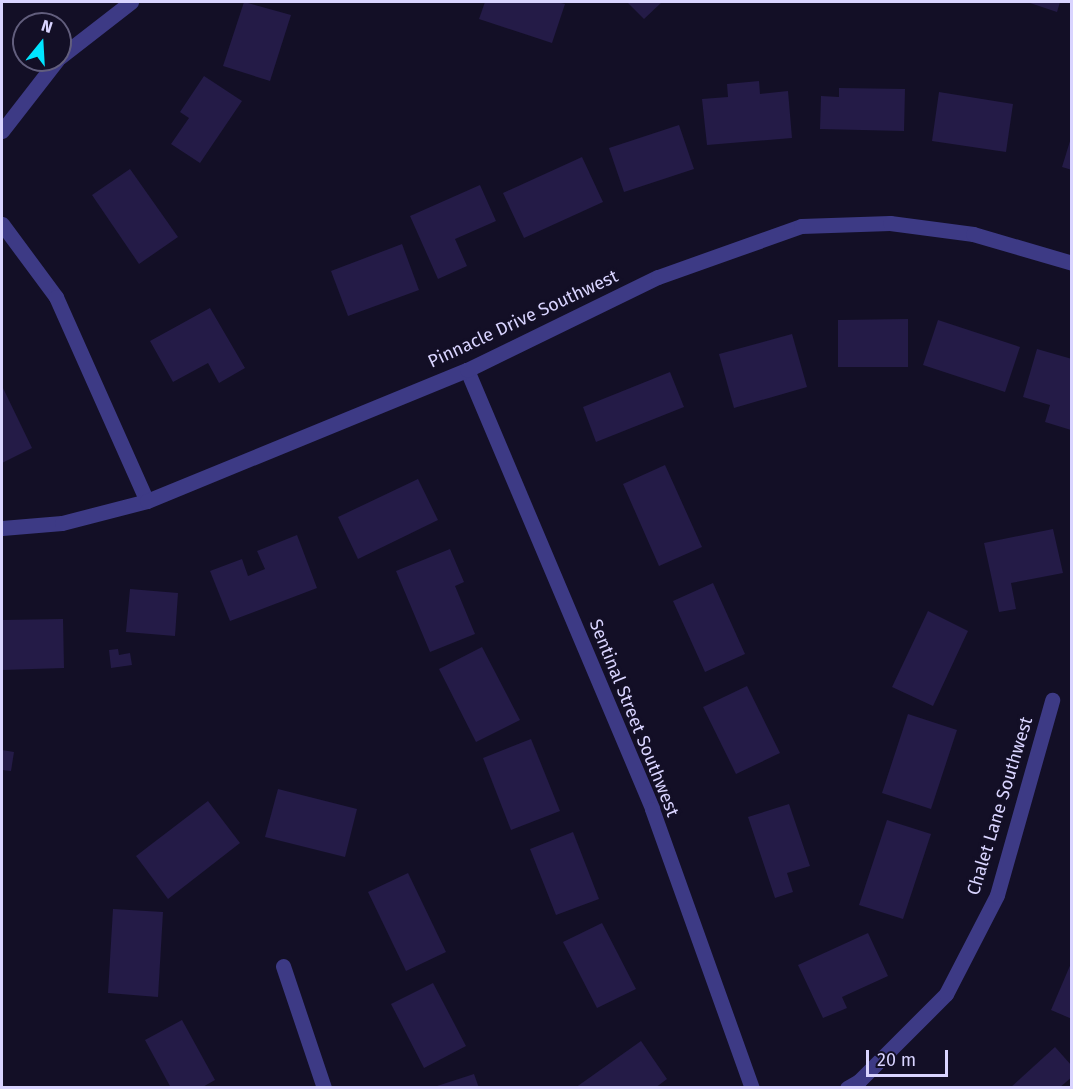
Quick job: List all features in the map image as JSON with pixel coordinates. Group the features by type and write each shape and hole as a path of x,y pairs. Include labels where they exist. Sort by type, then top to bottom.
{"street":[{"path":"72,48 131,2"},
{"path":"2,131 48,72"},
{"name":"Pinnacle Drive Southwest","path":"2,528 62,524 147,501 467,370 658,277 801,226 890,223 961,232 1071,263"},
{"path":"2,224 56,297 147,501"},
{"name":"Sentinal Street Southwest","path":"467,370 652,809 752,1088"},
{"name":"Chalet Lane Southwest","path":"847,1088 859,1081 946,993 996,895 1052,700"},
{"path":"283,966 324,1088"}],"building":[{"path":"244,2 291,15 270,81 223,66"},
{"path":"485,2 565,4 552,43 479,19"},
{"path":"627,2 662,2 644,19"},
{"path":"1027,2 1060,2 1057,12"},
{"path":"204,76 242,101 200,163 171,144 189,118 180,112"},
{"path":"759,81 760,94 788,91 792,138 707,145 702,99 728,97 727,84"},
{"path":"839,88 905,89 904,131 820,129 821,96 839,97"},
{"path":"939,92 1013,104 1006,152 932,141"},
{"path":"679,125 694,169 624,192 609,148"},
{"path":"1072,138 1072,170 1062,167"},
{"path":"582,157 603,202 524,238 503,193"},
{"path":"130,169 178,237 139,264 92,195"},
{"path":"480,185 496,221 455,239 467,266 438,279 410,216"},
{"path":"402,244 419,290 348,316 331,271"},
{"path":"210,308 245,368 219,383 208,363 173,382 150,341"},
{"path":"908,319 908,367 838,367 838,320"},
{"path":"938,320 1020,347 1005,392 923,365"},
{"path":"792,334 807,387 734,408 719,354"},
{"path":"1037,349 1072,359 1071,430 1045,422 1050,405 1023,397"},
{"path":"670,372 684,407 596,442 583,407"},
{"path":"2,386 32,448 2,463"},
{"path":"665,465 702,547 659,566 623,484"},
{"path":"418,479 438,520 358,559 338,517"},
{"path":"1053,529 1063,573 1011,583 1016,609 999,612 984,543"},
{"path":"297,535 317,588 230,621 210,571 242,559 248,576 265,569 257,551"},
{"path":"450,549 464,582 455,586 475,634 430,652 396,571"},
{"path":"713,583 745,654 705,672 673,601"},
{"path":"130,589 178,593 175,636 126,632"},
{"path":"928,611 968,631 933,706 892,687"},
{"path":"63,619 64,668 2,670 2,620"},
{"path":"482,647 520,720 476,742 439,669"},
{"path":"118,649 119,655 130,653 132,665 111,668 109,650"},
{"path":"747,686 780,753 736,774 703,707"},
{"path":"908,714 957,730 931,809 882,793"},
{"path":"531,739 560,811 511,830 483,758"},
{"path":"2,750 14,752 11,771 2,770"},
{"path":"278,789 357,809 345,857 265,837"},
{"path":"208,801 240,843 168,899 136,856"},
{"path":"789,804 810,866 787,873 793,892 775,898 748,817"},
{"path":"887,820 931,834 903,919 859,905"},
{"path":"573,832 599,899 556,915 530,849"},
{"path":"408,873 446,952 406,971 368,892"},
{"path":"113,909 163,912 158,997 108,993"},
{"path":"602,923 636,989 597,1008 563,942"},
{"path":"868,933 888,976 842,997 847,1008 823,1018 798,965"},
{"path":"1072,961 1072,1019 1051,1010"},
{"path":"433,983 466,1046 424,1068 391,1004"},
{"path":"182,1020 215,1080 201,1088 171,1088 145,1040"},
{"path":"641,1041 667,1079 655,1088 575,1088"},
{"path":"1055,1047 1072,1066 1072,1077 1059,1088 1010,1088"},
{"path":"474,1074 479,1088 434,1088 434,1087"}]}
